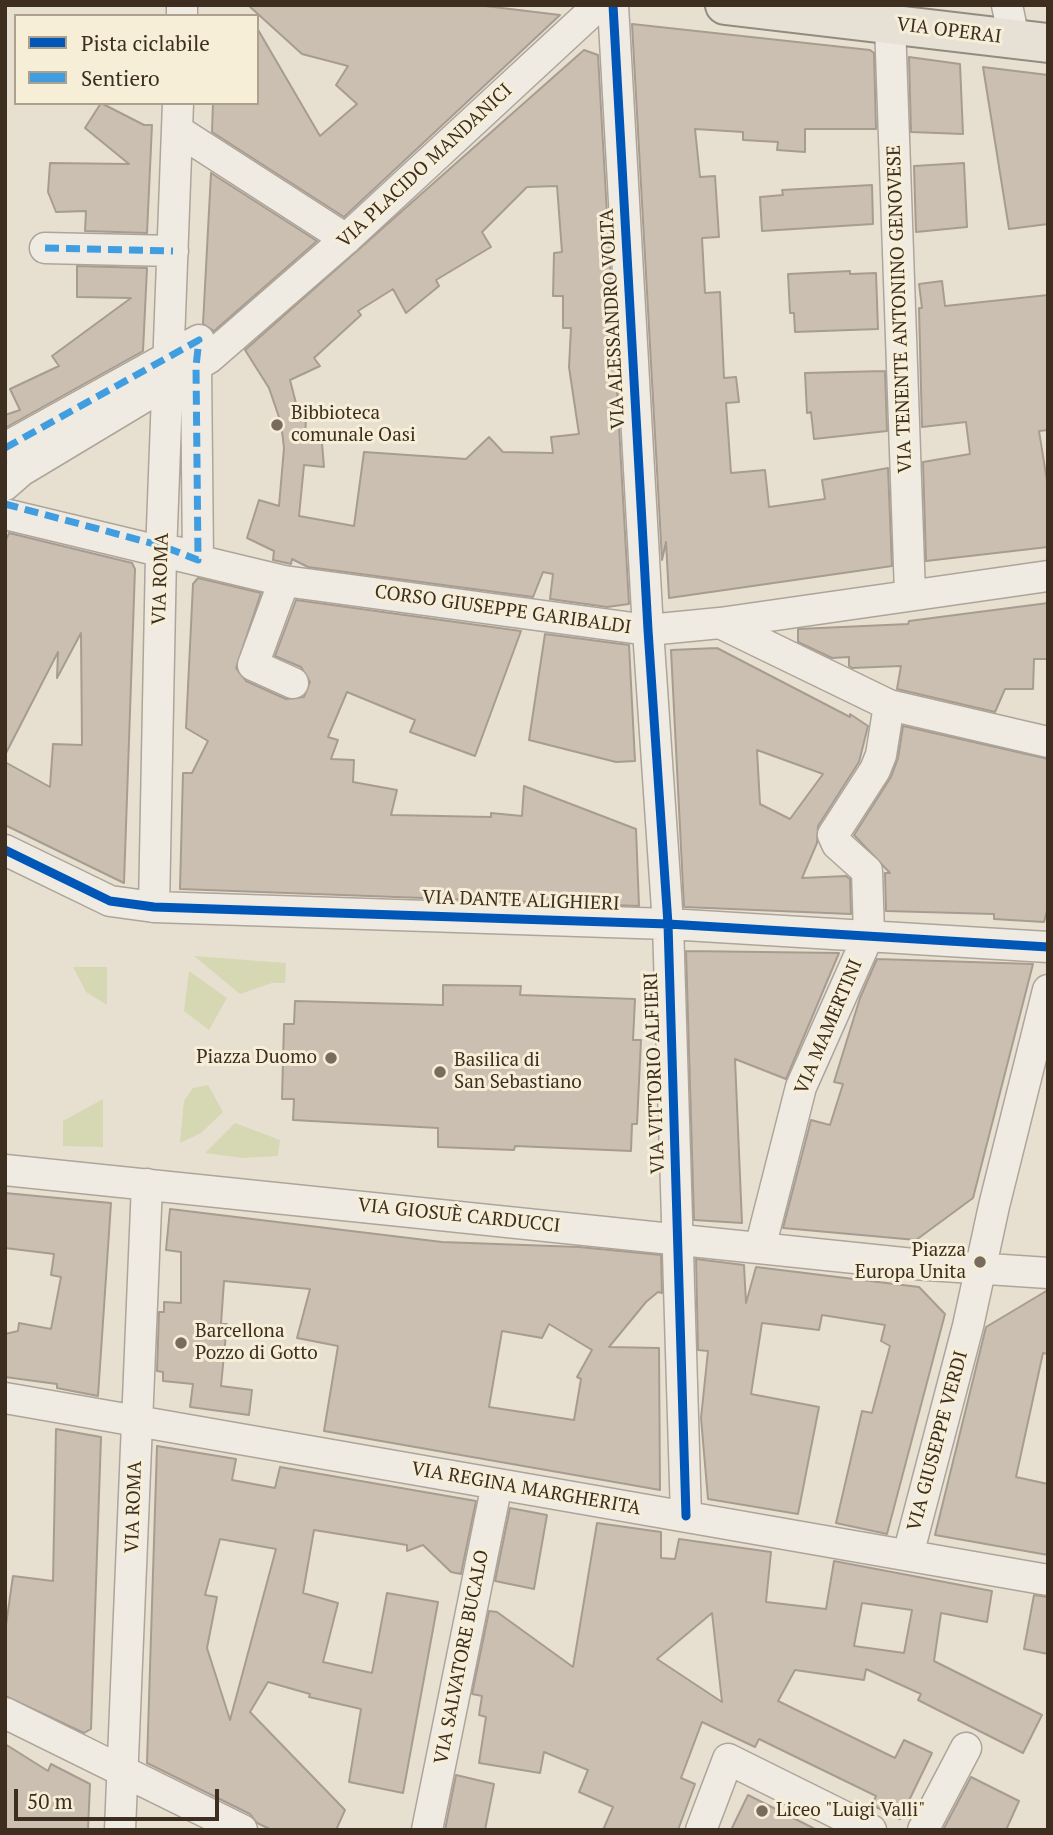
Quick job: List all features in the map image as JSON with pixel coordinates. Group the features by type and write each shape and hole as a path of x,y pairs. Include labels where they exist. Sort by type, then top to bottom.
{"main road":[{"name":"VIA OPERAI","path":"725,5 890,24 1023,29"}],"street":[{"name":"VIA PLACIDO MANDANICI","path":"178,368 250,324 599,5"},
{"name":"VIA ALESSANDRO VOLTA","path":"613,5 648,630"},
{"name":"VIA TENENTE ANTONINO GENOVESE","path":"890,24 910,594"},
{"path":"178,116 346,239"},
{"name":"VIA ROMA","path":"154,907 161,550 178,368 173,251 178,116"},
{"path":"45,248 173,251"},
{"path":"5,448 178,368"},
{"path":"5,485 21,471 178,368"},
{"path":"5,504 161,550"},
{"name":"CORSO GIUSEPPE GARIBALDI","path":"5,514 284,581 648,630 720,623 1048,576"},
{"path":"284,581 253,665 293,683"},
{"path":"720,623 889,705 1048,742"},
{"name":"VIA VITTORIO ALFIERI","path":"648,630 668,924 686,1517"},
{"name":"VIA MAMERTINI","path":"760,1248 801,1087 869,934 867,871 837,844 833,835 875,770 881,755 889,705"},
{"name":"VIA DANTE ALIGHIERI","path":"5,850 110,901 154,907 668,924 869,934 1048,947"},
{"path":"1047,1273 981,1268 1048,990"},
{"name":"VIA GIOSUÈ CARDUCCI","path":"5,1170 913,1264 981,1268"},
{"name":"VIA ROMA","path":"120,1830 147,1184"},
{"name":"VIA GIUSEPPE VERDI","path":"908,1555 981,1268"},
{"name":"VIA REGINA MARGHERITA","path":"5,1398 1048,1580"},
{"name":"VIA SALVATORE BUCALO","path":"427,1830 497,1483"},
{"path":"5,1713 242,1830"},
{"path":"923,1830 966,1748"},
{"path":"701,1830 728,1759 871,1830"}],"green space":[{"path":"194,956 286,963 285,983 272,983 240,994"},
{"path":"73,967 107,967 107,1005 86,992"},
{"path":"189,971 227,998 209,1030 184,1011"},
{"path":"208,1085 223,1112 201,1133 180,1143 184,1101 193,1088"},
{"path":"103,1099 103,1147 63,1146 63,1121"},
{"path":"235,1123 280,1140 278,1156 243,1158 205,1153"}],"building":[{"path":"248,5 477,5 560,15 344,217 212,132 213,105 259,105 259,31 320,136 357,104 336,85 348,66 302,54"},
{"path":"632,24 870,50 874,53 876,129 805,129 805,152 777,150 778,142 743,140 743,132 695,129 700,177 715,176 719,237 702,238 705,293 720,292 724,378 736,377 739,402 726,403 731,473 765,470 769,507 825,499 822,480 888,468 892,566 669,598 666,542 662,560"},
{"path":"584,50 598,55 629,604 607,607 550,599 553,574 543,572 533,597 308,567 292,559 291,564 273,560 274,551 247,538 259,500 279,506 284,448 281,423 269,388 245,350","holes":["557,186 562,252 554,253 553,296 563,296 563,328 571,328 569,367 579,434 551,437 553,453 503,452 489,437 466,459 364,452 354,526 299,516 304,465 324,467 322,443 305,441 306,416 299,415 290,380 320,366 314,358 361,315 358,311 393,289 406,313 439,286 436,280 491,247 482,232 527,187"]},
{"path":"909,57 960,64 963,134 911,132"},
{"path":"983,67 1048,75 1048,224 1009,229"},
{"path":"100,105 105,105 144,125 152,125 147,233 85,231 86,211 56,212 48,192 50,163 129,164 85,128"},
{"path":"964,163 967,227 916,232 914,166"},
{"path":"211,173 317,241 214,331 203,324"},
{"path":"872,185 873,224 762,231 760,197 783,195 782,190"},
{"path":"77,266 147,268 143,351 5,428 5,415 20,410 10,389 59,366 52,356 131,298 77,297"},
{"path":"850,271 850,274 876,273 878,329 795,332 794,313 790,313 788,274"},
{"path":"942,281 945,306 1048,295 1048,430 1039,431 1048,487 1048,547 926,561 923,462 970,454 966,422 922,427 919,308 922,308 919,284"},
{"path":"885,371 887,431 814,439 811,412 807,413 805,373"},
{"path":"9,533 132,563 135,569 124,883 5,825 5,762 50,787 53,744 82,745 81,633 57,678 58,652 5,755 5,543"},
{"path":"198,578 261,593 236,668 246,681 286,699 304,697 310,682 301,667 275,656 296,600 521,631 475,756 410,732 415,720 347,692 328,737 338,740 331,759 354,760 353,782 397,790 391,815 491,817 491,813 522,816 524,786 636,829 639,906 180,889 183,773 192,773 208,741 186,728 193,584"},
{"path":"1048,603 1048,659 1034,659 1033,689 1005,689 995,712 897,689 901,666 852,668 849,666 849,657 832,658 798,642 798,629 908,624 909,621"},
{"path":"545,634 629,645 635,761 616,762 529,740"},
{"path":"717,648 850,717 850,714 868,726 859,762 818,826 817,843 802,878 846,876 850,879 851,914 684,907 671,650","holes":["757,750 823,774 790,819 760,804"]},
{"path":"903,726 1048,759 1048,907 1044,922 994,919 994,914 886,911 885,873 890,873 854,835 891,777 898,758"},
{"path":"686,951 839,953 786,1079 735,1059 742,1223 694,1220"},
{"path":"877,959 1033,964 973,1198 916,1240 783,1228 811,1120 830,1125 843,1084 834,1082 860,998"},
{"name":"Basilica di San Sebastiano","path":"443,985 521,986 520,995 635,999 633,1040 641,1040 637,1124 632,1124 631,1151 515,1146 514,1150 438,1147 438,1128 293,1120 294,1099 282,1099 284,1024 294,1024 295,1001 443,1005"},
{"path":"5,1193 111,1203 98,1396 57,1388 57,1384 5,1377 5,1334 18,1331 19,1323 51,1329 61,1277 51,1275 54,1254 5,1248"},
{"path":"170,1209 442,1242 579,1247 661,1255 662,1293 658,1292 646,1302 609,1347 659,1348 660,1490 324,1431 338,1346 297,1338 310,1289 224,1281 221,1324 227,1324 221,1386 252,1390 249,1415 190,1407 193,1384 163,1381 163,1372 157,1371 159,1312 164,1312 164,1302 181,1303 181,1252 166,1250","holes":["549,1324 592,1350 577,1377 581,1379 574,1420 489,1407 502,1331 542,1338"]},
{"path":"696,1259 744,1265 746,1303 756,1267 919,1287 945,1314 887,1534 836,1523 862,1411 872,1413 890,1346 881,1341 885,1325 822,1315 819,1330 762,1323 751,1394 819,1407 798,1514 708,1499 701,1418 708,1351 698,1350"},
{"path":"1048,1290 1048,1354 1043,1353 1016,1477 1048,1484 1048,1555 935,1535 986,1327"},
{"path":"56,1429 101,1437 91,1729 84,1733 5,1696 5,1632 13,1576 53,1581"},
{"path":"157,1446 236,1459 232,1480 275,1488 280,1467 476,1501 461,1574 451,1572 423,1545 407,1551 407,1545 314,1530 303,1593 338,1603 323,1662 372,1673 387,1593 438,1602 403,1793 349,1782 361,1709 309,1697 310,1694 268,1682 250,1712 345,1810 336,1830 272,1830 257,1823 250,1814 147,1763","holes":["220,1539 276,1549 230,1720 207,1648 217,1597 205,1595"]},
{"path":"510,1508 547,1515 534,1589 495,1581"},
{"path":"597,1523 661,1532 661,1558 675,1559 679,1539 771,1552 766,1602 826,1609 834,1561 992,1591 987,1622 941,1613 934,1661 1042,1715 1023,1753 918,1700 921,1694 866,1669 864,1680 795,1670 778,1701 895,1758 904,1740 932,1753 900,1819 872,1805 876,1796 759,1739 755,1747 702,1722 681,1778 695,1784 678,1830 603,1830 613,1807 579,1792 588,1770 544,1752 540,1773 479,1763 486,1717 479,1715 482,1696 472,1694 489,1611 497,1612 573,1667","holes":["862,1603 912,1610 904,1653 854,1646","712,1613 722,1702 657,1659"]},
{"path":"1034,1595 1048,1597 1048,1654 1024,1649"},
{"path":"5,1744 48,1771 51,1764 90,1784 88,1830 5,1830"},
{"path":"456,1775 494,1784 485,1830 445,1830"},
{"path":"971,1777 1019,1801 1006,1830 943,1830"},
{"name":"Liceo \"Luigi Valli\"","path":"748,1795 817,1830 731,1830"}],"marked path":[{"path":"45,248 173,251"},
{"path":"5,448 199,340 196,366 198,560 162,546 5,504"}],"cycle path":[{"path":"613,5 648,630 668,924 686,1516"},
{"path":"5,850 110,901 154,907 668,924 1048,947"}],"place":[{"name":"Bibbioteca comunale Oasi","path":"277,425"},
{"name":"Piazza Duomo","path":"331,1058"},
{"name":"Basilica di San Sebastiano","path":"440,1072"},
{"name":"Piazza Europa Unita","path":"980,1262"},
{"name":"Barcellona Pozzo di Gotto","path":"181,1343"},
{"name":"Liceo \"Luigi Valli\"","path":"762,1811"}]}
